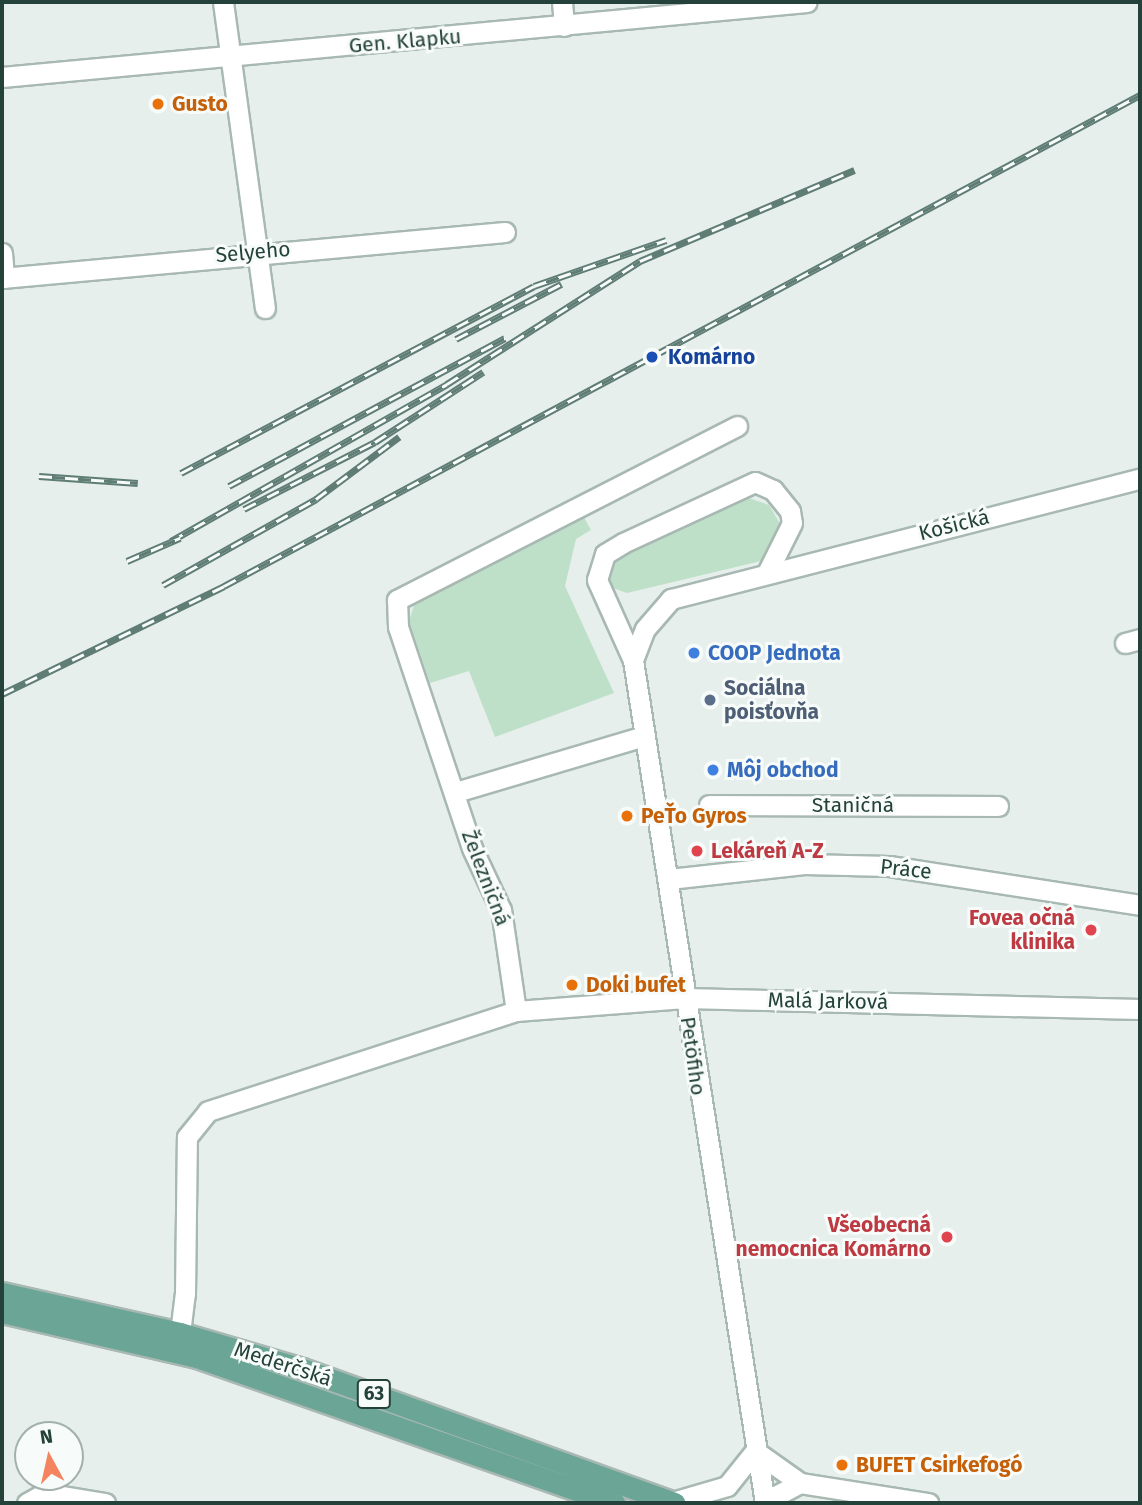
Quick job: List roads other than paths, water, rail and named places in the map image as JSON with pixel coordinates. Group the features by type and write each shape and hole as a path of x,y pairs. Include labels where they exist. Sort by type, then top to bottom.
{"main road":[{"name":"Mederčská","path":"2,1293 180,1333 327,1378 674,1503"},
{"name":"Mederčská","path":"2,1312 154,1345 614,1503"}],"street":[{"path":"223,2 255,251 265,307"},
{"path":"562,2 564,26"},
{"name":"Gen. Klapku","path":"2,77 564,26 757,4 807,2"},
{"name":"Selyeho","path":"3,278 255,251 505,232"},
{"path":"2,253 3,278"},
{"name":"Železničná","path":"516,1011 510,944 398,627 397,600 737,426"},
{"name":"Košická","path":"768,571 1140,480"},
{"name":"Petöfiho","path":"765,1502 633,660 597,580 605,554 736,487 755,482 773,490 792,523 768,571"},
{"path":"633,660 645,629 671,599 768,571"},
{"path":"456,792 644,736"},
{"name":"Staničná","path":"709,805 998,806"},
{"name":"Práce","path":"669,879 804,864 889,866 1140,905"},
{"name":"Malá Jarková","path":"516,1011 685,998 1140,1009"},
{"path":"154,1345 180,1333 187,1137 208,1111 516,1011"},
{"path":"674,1503 727,1486 755,1451 800,1483 928,1503"},
{"path":"765,1502 800,1483"},
{"path":"27,1503 45,1493 105,1503"}],"railway":[{"path":"2,694 224,586 1140,95"},
{"path":"171,541 447,384 640,261 854,170"},
{"path":"181,473 534,286 666,240"},
{"path":"456,339 561,284"},
{"path":"229,486 505,338"},
{"path":"244,509 375,442 483,372"},
{"path":"163,585 316,499 399,437"},
{"path":"39,476 138,483"},
{"path":"127,561 180,538"}],"place":[{"name":"Gusto","path":"158,104"},
{"name":"Komárno","path":"652,357"},
{"name":"COOP Jednota","path":"694,653"},
{"name":"Sociálna poisťovňa","path":"710,700"},
{"name":"Môj obchod","path":"713,770"},
{"name":"PeŤo Gyros","path":"627,816"},
{"name":"Lekáreň A-Z","path":"697,851"},
{"name":"Fovea očná klinika","path":"1091,930"},
{"name":"Doki bufet","path":"572,985"},
{"name":"Všeobecná nemocnica Komárno","path":"947,1237"},
{"name":"BUFET Csirkefogó","path":"842,1465"}]}
